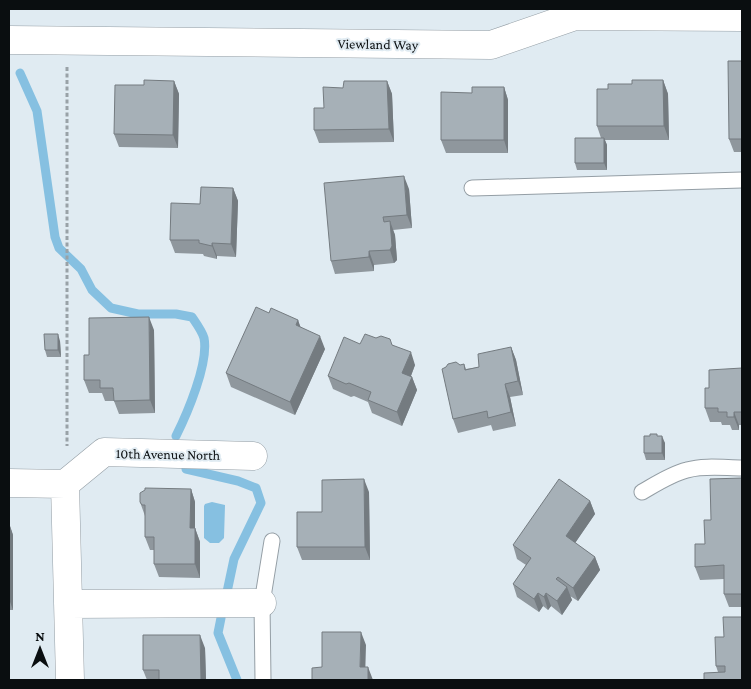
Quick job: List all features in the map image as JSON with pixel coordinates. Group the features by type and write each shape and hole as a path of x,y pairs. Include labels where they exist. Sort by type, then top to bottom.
{"street":[{"name":"Viewland Way","path":"9,40 491,45 575,16 673,13 742,17"},
{"name":"10th Avenue North","path":"65,484 104,452 253,456"},
{"path":"9,483 65,484 70,680"},
{"path":"68,604 262,603"}],"lane":[{"path":"472,188 742,180"},
{"path":"642,492 688,470 742,468"},
{"path":"263,680 262,603 272,541"}],"path":[{"path":"65,484 68,450 67,59 75,41"}],"water":[{"path":"212,502 225,505 224,538 219,543 210,543 204,538 204,506"}],"building":[{"path":"728,61 742,61 742,139 729,139"},
{"path":"144,80 174,81 173,135 114,134 115,85 144,85"},
{"path":"632,80 663,80 664,126 597,126 597,89 608,89 608,84 632,84"},
{"path":"344,81 387,81 389,129 314,130 314,108 324,108 323,87 343,88"},
{"path":"472,87 504,87 504,140 441,140 441,92 472,93"},
{"path":"575,138 604,138 604,163 575,163"},
{"path":"404,176 407,215 383,217 384,222 390,221 392,246 390,250 369,251 369,257 331,261 324,183"},
{"path":"201,187 233,188 231,244 212,243 212,246 199,243 199,240 170,240 171,203 200,204"},
{"path":"256,307 269,313 271,308 298,320 296,325 320,336 290,402 226,373"},
{"path":"149,317 150,400 114,401 113,388 100,388 100,380 84,380 84,355 89,355 89,318"},
{"path":"44,334 58,334 58,350 45,350"},
{"path":"365,334 376,338 381,336 390,339 392,345 411,352 402,373 412,377 397,412 368,400 371,392 328,376 344,337 360,344"},
{"path":"511,347 518,381 505,384 511,412 488,418 487,411 453,419 442,369 448,364 456,362 460,365 464,364 465,370 479,367 478,354"},
{"path":"742,368 742,412 734,412 734,417 727,417 727,412 718,412 718,408 705,408 705,388 709,388 709,370"},
{"path":"650,434 662,436 662,453 644,453 644,436 650,436"},
{"path":"742,478 742,594 724,594 724,565 695,567 695,544 705,544 704,520 711,520 710,479"},
{"path":"364,479 365,547 297,547 297,512 322,512 322,480"},
{"path":"559,479 590,501 566,536 595,557 573,588 558,577 556,579 567,587 557,601 546,593 544,597 538,593 534,599 513,584 531,558 513,545"},
{"path":"145,488 191,489 190,528 195,528 195,564 154,564 154,537 145,537 145,505 142,505 140,502 140,493"},
{"path":"723,617 742,617 742,680 704,680 704,673 725,672 725,666 716,666 715,637 724,637"},
{"path":"322,632 361,632 360,667 368,667 368,680 312,680 312,668 322,667"},
{"path":"143,635 200,635 201,680 159,680 159,670 143,670"}],"waterway":[{"path":"20,73 37,111 55,237 59,248 81,269 92,290 111,308 138,314 176,314 192,317 203,335 205,348 200,374 186,415 176,436"},
{"path":"186,469 238,481 256,488 261,503 234,559 227,592"},
{"path":"221,618 218,633 237,680"}]}
